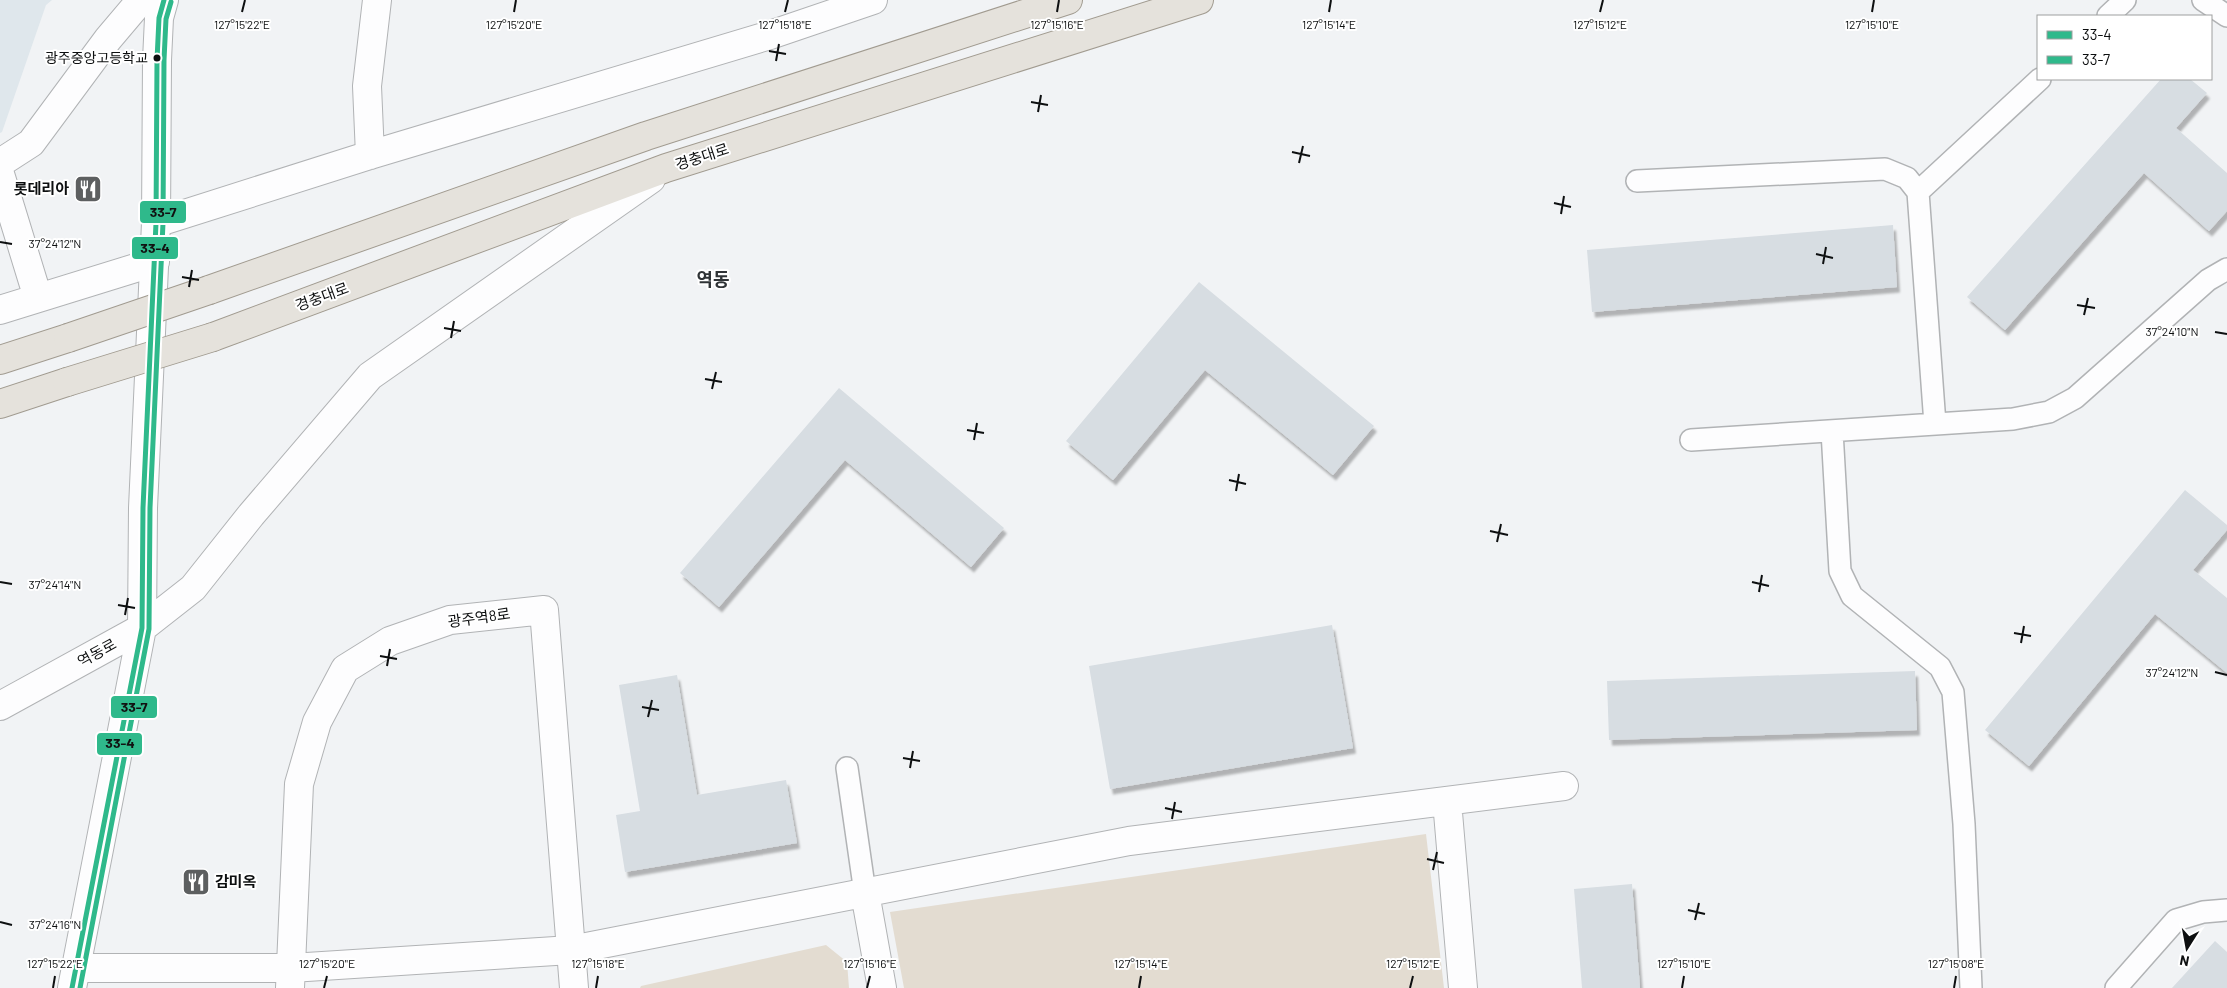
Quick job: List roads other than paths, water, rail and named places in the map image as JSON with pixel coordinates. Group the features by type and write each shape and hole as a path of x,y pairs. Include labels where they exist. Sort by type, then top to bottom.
{"main road":[{"path":"0,360 209,290 646,136 1068,0"},
{"name":"경충대로","path":"0,404 213,337 666,168 1199,0"}],"street":[{"path":"0,162 31,143 108,39 141,0"},
{"path":"164,0 159,18 157,60 155,262 143,508 142,628 74,978 290,978 571,950 1129,841 1564,786"},
{"path":"370,155 367,86 377,0"},
{"path":"156,223 370,155 770,35 873,0"},
{"name":"역동로","path":"0,706 142,628 193,588 251,515 370,376 666,168"},
{"path":"0,174 38,298"},
{"path":"0,310 155,262"},
{"name":"광주역8로","path":"290,978 299,784 317,722 345,669 390,641 450,620 544,610 574,988"},
{"path":"1447,802 1463,988"},
{"path":"864,893 882,988"}],"lane":[{"path":"2109,15 2125,0"},
{"path":"2203,0 2227,16"},
{"path":"1918,192 2039,80"},
{"path":"1637,181 1885,169 1907,178 1918,192 1935,424"},
{"path":"1691,440 2012,419 2048,412 2075,398 2208,280 2227,269"},
{"path":"1832,431 1840,572 1852,596 1940,667 1953,692 1964,824 1971,988"},
{"path":"847,768 864,893"},
{"path":"2116,988 2176,920 2203,912 2227,910"}],"place":[{"name":"광주중앙고등학교","path":"157,58"},
{"name":"롯데리아","path":"88,189"},
{"name":"감미옥","path":"196,882"}],"district":[{"name":"역동","path":"713,280"}]}
